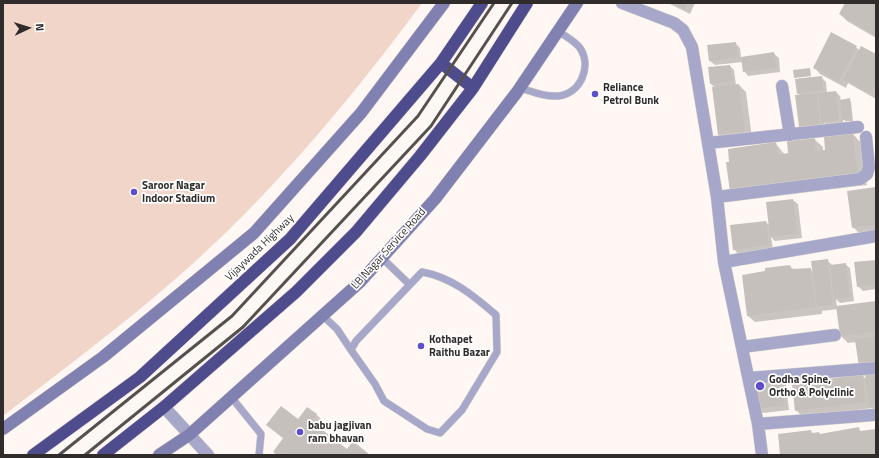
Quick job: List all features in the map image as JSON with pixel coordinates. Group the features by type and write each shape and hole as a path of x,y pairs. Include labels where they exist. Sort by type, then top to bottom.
{"highway":[{"name":"Vijaywada Highway","path":"33,455 140,377 290,239 441,63 482,3"},
{"path":"103,455 164,407 296,292 356,232 420,156 473,88 527,3"},
{"path":"441,63 473,88"}],"street":[{"path":"3,429 103,357 254,233 361,113 444,3"},
{"name":"LB Nagar Service Road","path":"159,455 189,435 232,398 360,282 435,199 520,88 577,3"},
{"path":"622,3 674,23 683,30 692,47 708,143 724,262 749,378 758,424 762,455"},
{"path":"782,86 790,135"},
{"path":"708,143 858,127"},
{"path":"716,197 860,179 867,174 869,168 866,137"},
{"path":"724,262 876,236"},
{"path":"742,347 835,335"},
{"path":"749,378 876,368"},
{"path":"164,407 208,455"},
{"path":"758,424 873,415"}],"lane":[{"path":"520,88 544,96 560,96 570,91 582,80 586,64 584,55 579,47 558,31"},
{"path":"382,258 409,284"},
{"path":"323,316 337,329 351,350 375,384 384,401 427,429 440,433 462,410 497,352 496,315 474,296 436,274 422,272 356,341 351,350"},
{"path":"232,398 261,434 259,455"}],"shaded area":[{"name":"Saroor Nagar Indoor Stadium","path":"3,3 422,3 329,121 262,196 227,232 152,299 3,416"}],"building":[{"path":"671,3 688,3 685,10"},
{"path":"845,3 876,3 875,36 839,14"},
{"path":"831,32 857,46 839,82 813,68"},
{"path":"736,42 738,58 709,61 707,45"},
{"path":"861,46 876,54 876,83 871,94 843,80"},
{"path":"774,52 777,68 743,72 741,57"},
{"path":"730,65 733,81 710,84 708,67"},
{"path":"810,68 811,76 794,78 793,70"},
{"path":"822,76 823,90 797,94 795,79"},
{"path":"739,84 745,131 718,135 712,87"},
{"path":"836,91 839,120 821,122 818,93"},
{"path":"817,93 820,124 799,127 795,95"},
{"path":"850,98 852,119 842,120 840,100"},
{"path":"853,133 858,176 730,192 726,162 729,162 728,149 776,142 778,155 788,153 787,141 815,138 816,151 825,150 824,137"},
{"path":"876,187 876,225 852,228 847,191"},
{"path":"793,199 798,234 770,237 766,202"},
{"path":"766,221 769,245 733,250 730,225"},
{"path":"828,259 833,305 817,307 811,261"},
{"path":"876,260 876,284 857,287 854,262"},
{"path":"846,263 850,297 834,299 830,265"},
{"path":"790,265 791,269 811,268 816,307 747,316 742,275 765,271 765,268"},
{"path":"876,301 876,332 840,336 836,306"},
{"path":"876,336 876,363 859,367 855,340"},
{"path":"876,373 876,405 869,406 865,375"},
{"path":"863,374 866,402 795,411 792,384"},
{"path":"782,378 785,406 757,409 754,381"},
{"name":"babu jagjivan ram bhavan","path":"281,406 298,419 307,407 317,414 311,421 347,449 353,441 370,455 289,455 285,452 283,455 277,455 273,452 283,438 266,425"},
{"path":"859,427 860,431 876,429 876,455 780,455 778,434 811,430 812,433 819,432 820,434"}],"railway":[{"path":"59,455 232,316 418,116 494,3"},
{"path":"85,455 243,327 431,126 512,3"}],"place":[{"name":"Reliance Petrol Bunk","path":"595,94"},
{"name":"Saroor Nagar Indoor Stadium","path":"134,192"},
{"name":"Kothapet Raithu Bazar","path":"421,346"},
{"name":"Godha Spine, Ortho & Polyclinic","path":"760,386"},
{"name":"babu jagjivan ram bhavan","path":"300,432"}]}
